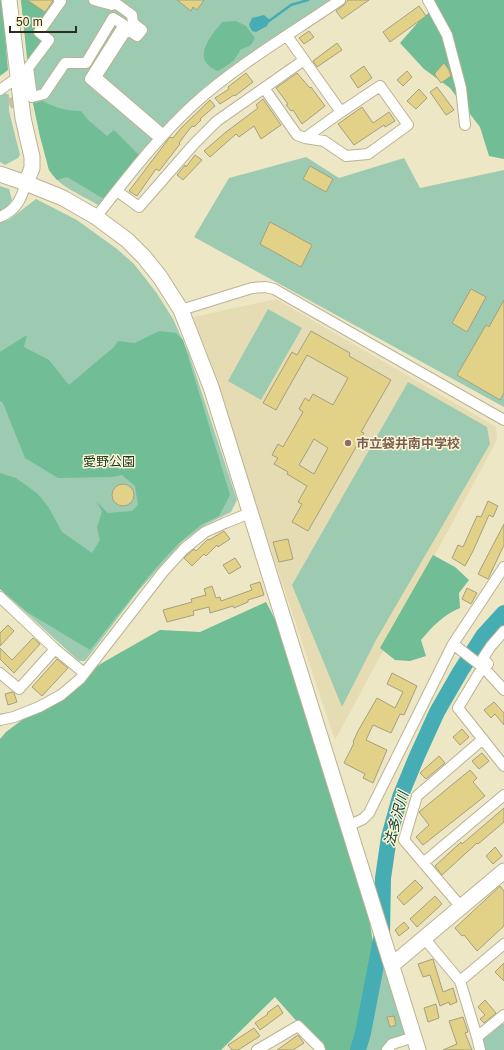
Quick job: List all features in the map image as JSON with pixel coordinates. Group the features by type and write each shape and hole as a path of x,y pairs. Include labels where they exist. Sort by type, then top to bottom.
{"street":[{"path":"0,217 11,211 22,196 32,168 32,157 23,118 9,0"},
{"path":"60,0 61,1 39,32 49,40 28,68 32,97 44,94 64,63 86,63 113,18 124,25 90,79 157,136 160,132 96,77 127,29 137,36 142,30 132,23 132,15 119,2 114,2 112,5 94,0"},
{"path":"96,217 162,137 194,104 234,72 340,0"},
{"path":"428,0 447,35 461,88 465,125"},
{"path":"287,36 341,112"},
{"path":"117,191 139,207 194,144 218,121 304,60"},
{"path":"0,90 18,77"},
{"path":"264,88 297,135 305,138 324,141 346,156 368,154 408,125 380,86 305,138"},
{"path":"0,174 62,198 96,217 127,240 144,257 160,277 181,310 211,387 416,1043 392,1044 387,1050"},
{"path":"181,310 252,288 265,287 274,289 504,420"},
{"path":"0,720 14,717 61,695 80,679 163,572 184,549 205,532 250,513"},
{"path":"348,826 363,819 370,813 456,646 504,567"},
{"path":"0,597 55,649 84,673"},
{"path":"504,631 483,658 488,664 479,673 458,708 504,766"},
{"path":"456,646 484,668 504,690"},
{"path":"0,673 19,689 55,649"},
{"path":"461,907 404,840 417,796 483,739"},
{"path":"423,863 504,795"},
{"path":"391,964 504,871"},
{"path":"424,938 460,981 480,1050"},
{"path":"460,981 504,944"},
{"path":"477,1037 504,1015"},
{"path":"257,1050 298,1026 319,1047 320,1050"}],"shaded area":[{"path":"276,299 496,427 497,440 335,740 193,317"}],"green space":[{"path":"0,0 2,0 8,70 0,76"},
{"path":"21,0 331,0 200,92 160,133 124,177 98,205 65,186 53,176 49,170 33,103"},
{"path":"21,0 28,0 50,16 39,32 49,40 28,68"},
{"path":"432,0 504,0 504,159 489,156 480,127 450,88 424,69 400,43 420,20 436,7"},
{"path":"236,21 246,26 255,38 251,45 240,50 234,60 218,71 205,61 205,48 212,34 222,22"},
{"path":"5,93 9,95 9,111 20,155 18,158 5,165 0,162 0,96"},
{"path":"43,101 62,109 81,111 88,120 107,136 114,130 140,156 104,199 67,177 57,180 49,170 33,103"},
{"path":"306,157 339,178 404,158 420,188 504,170 504,407 194,237 229,178"},
{"path":"0,186 9,189 12,200 4,211 0,213"},
{"name":"愛野公園","path":"36,199 77,220 117,249 134,264 156,292 173,319 189,354 237,500 231,512 205,525 182,542 139,590 85,661 79,661 0,589 0,223 10,219"},
{"path":"268,309 302,328 261,400 228,381"},
{"name":"愛野公園","path":"159,331 176,333 183,340 230,495 219,516 201,525 179,543 153,571 90,650 27,612 0,589 0,473 16,478 38,494 49,508 62,532 92,553 100,540 97,528 102,511 96,501 108,513 132,511 138,505 135,486 122,475 112,477 58,478 25,458 3,403 0,401 0,352 27,335 24,347 49,360 69,385 114,347 118,341 135,343"},
{"path":"408,382 487,427 490,444 376,640 342,707 292,585"},
{"path":"433,555 455,567 469,580 459,593 460,608 448,614 439,621 421,640 426,656 410,661 395,660 380,648"},
{"path":"266,602 295,657 305,716 337,791 361,866 373,943 352,1050 319,1050 319,1046 275,997 221,1050 0,1050 0,739 6,732 42,705 102,663 160,630 200,632"},
{"path":"372,947 384,951 414,1037 387,1050 352,1050"},
{"path":"504,1024 504,1050 484,1050 482,1039"}],"water":[{"path":"264,15 270,20 267,26 256,32 252,31 249,25 252,18"}],"building":[{"path":"27,0 53,0 53,1 45,12"},
{"path":"177,0 204,0 197,10 193,7 191,11"},
{"path":"348,0 369,0 342,19 336,11"},
{"path":"419,6 426,16 390,42 383,32"},
{"path":"309,31 314,37 304,44 299,38"},
{"path":"337,43 342,50 317,67 313,61"},
{"path":"444,63 451,76 441,83 435,73"},
{"path":"364,66 372,78 358,88 350,76"},
{"path":"407,71 412,77 403,86 397,80"},
{"path":"246,73 253,82 235,96 234,95 220,104 215,98 229,89 228,87"},
{"path":"297,73 310,88 311,87 325,106 302,124 293,110 291,111 286,105 288,104 276,88"},
{"path":"437,87 454,110 446,115 430,92"},
{"path":"419,89 427,98 416,109 407,101"},
{"path":"263,99 281,125 261,139 254,126 239,137 236,134 210,157 204,151 258,108 256,105"},
{"path":"210,100 215,106 200,119 201,120 194,127 191,127 159,171 156,169 137,196 129,191 170,137 173,138 181,128"},
{"path":"362,107 373,123 389,112 395,121 385,127 384,125 354,145 338,124"},
{"path":"195,155 202,160 183,180 177,175 185,165 186,167"},
{"path":"310,166 333,179 326,192 303,179"},
{"path":"270,222 312,245 301,267 260,244"},
{"path":"471,289 486,297 467,332 452,323"},
{"path":"504,300 504,393 500,400 457,375 486,325 489,327"},
{"path":"311,331 350,353 349,356 391,380 361,432 364,433 308,531 292,522 302,504 298,502 307,486 274,464 278,458 272,455 278,444 283,447 303,412 299,409 305,398 309,401 313,394 333,405 348,378 307,355 276,410 263,403 292,352 297,355","holes":["314,439 328,448 314,474 299,465"]},
{"path":"123,484 131,487 134,495 131,503 123,506 115,503 112,495 115,487"},
{"path":"488,501 498,506 493,517 489,515 465,566 452,558 458,545 463,547 477,516 481,517"},
{"path":"504,524 504,545 488,579 478,574"},
{"path":"224,531 230,539 218,547 217,545 206,556 204,554 192,566 184,558 194,549 196,551 208,539 209,540"},
{"path":"288,539 293,559 279,562 273,542"},
{"path":"235,558 241,567 229,574 223,565"},
{"path":"260,582 264,595 248,600 248,602 234,608 233,606 210,613 209,607 193,611 194,615 167,622 163,610 192,602 191,599 206,595 204,589 212,586 216,598 220,597 221,601 252,590 250,585"},
{"path":"467,588 477,593 471,604 462,599"},
{"path":"8,625 14,631 0,646 0,633"},
{"path":"33,638 40,644 14,673 0,659 0,648 12,660"},
{"path":"57,659 68,668 42,696 32,687"},
{"path":"392,673 417,686 404,715 400,714 391,733 373,725 366,740 387,750 373,783 363,778 365,774 344,763 358,731 377,698 395,708 403,692 387,684"},
{"path":"12,692 14,693 17,702 8,705 5,694"},
{"path":"494,702 504,713 504,725 495,714 491,718 484,710"},
{"path":"462,729 469,737 460,745 453,737"},
{"path":"482,753 489,761 479,769 472,761"},
{"path":"439,756 445,763 426,779 420,773"},
{"path":"470,770 477,778 473,782 485,796 423,845 416,837 429,825 419,812"},
{"path":"504,808 504,822 478,844 477,843 442,875 435,866 461,842 462,844"},
{"path":"495,847 502,856 493,864 486,856"},
{"path":"415,880 423,888 404,905 397,897"},
{"path":"500,886 504,891 504,926 477,951 464,935 462,936 455,928"},
{"path":"435,896 442,904 417,927 410,919"},
{"path":"404,922 409,928 399,936 395,930"},
{"path":"433,959 443,992 453,988 457,1002 450,1005 449,1002 440,1006 430,975 423,977 418,964"},
{"path":"504,963 504,981 495,972"},
{"path":"485,1000 496,1013 484,1023 480,1019 485,1015 478,1007"},
{"path":"436,1004 439,1018 428,1022 424,1008"},
{"path":"278,1005 283,1013 260,1030 255,1023"},
{"path":"394,1016 396,1025 390,1027 387,1017"},
{"path":"463,1017 468,1032 465,1033 472,1050 443,1050 457,1044 449,1021"},
{"path":"254,1028 260,1036 238,1050 232,1050 228,1045"},
{"path":"298,1035 304,1043 293,1050 277,1050"}],"waterway":[{"path":"269,21 291,5 308,0"},
{"name":"法多沢川","path":"358,1050 363,1033 382,934 383,878 389,837 400,797 437,712 483,636 504,613"}],"tunnel":[{"path":"9,104 25,96"}],"place":[{"name":"市立袋井南中学校","path":"348,443"}]}
